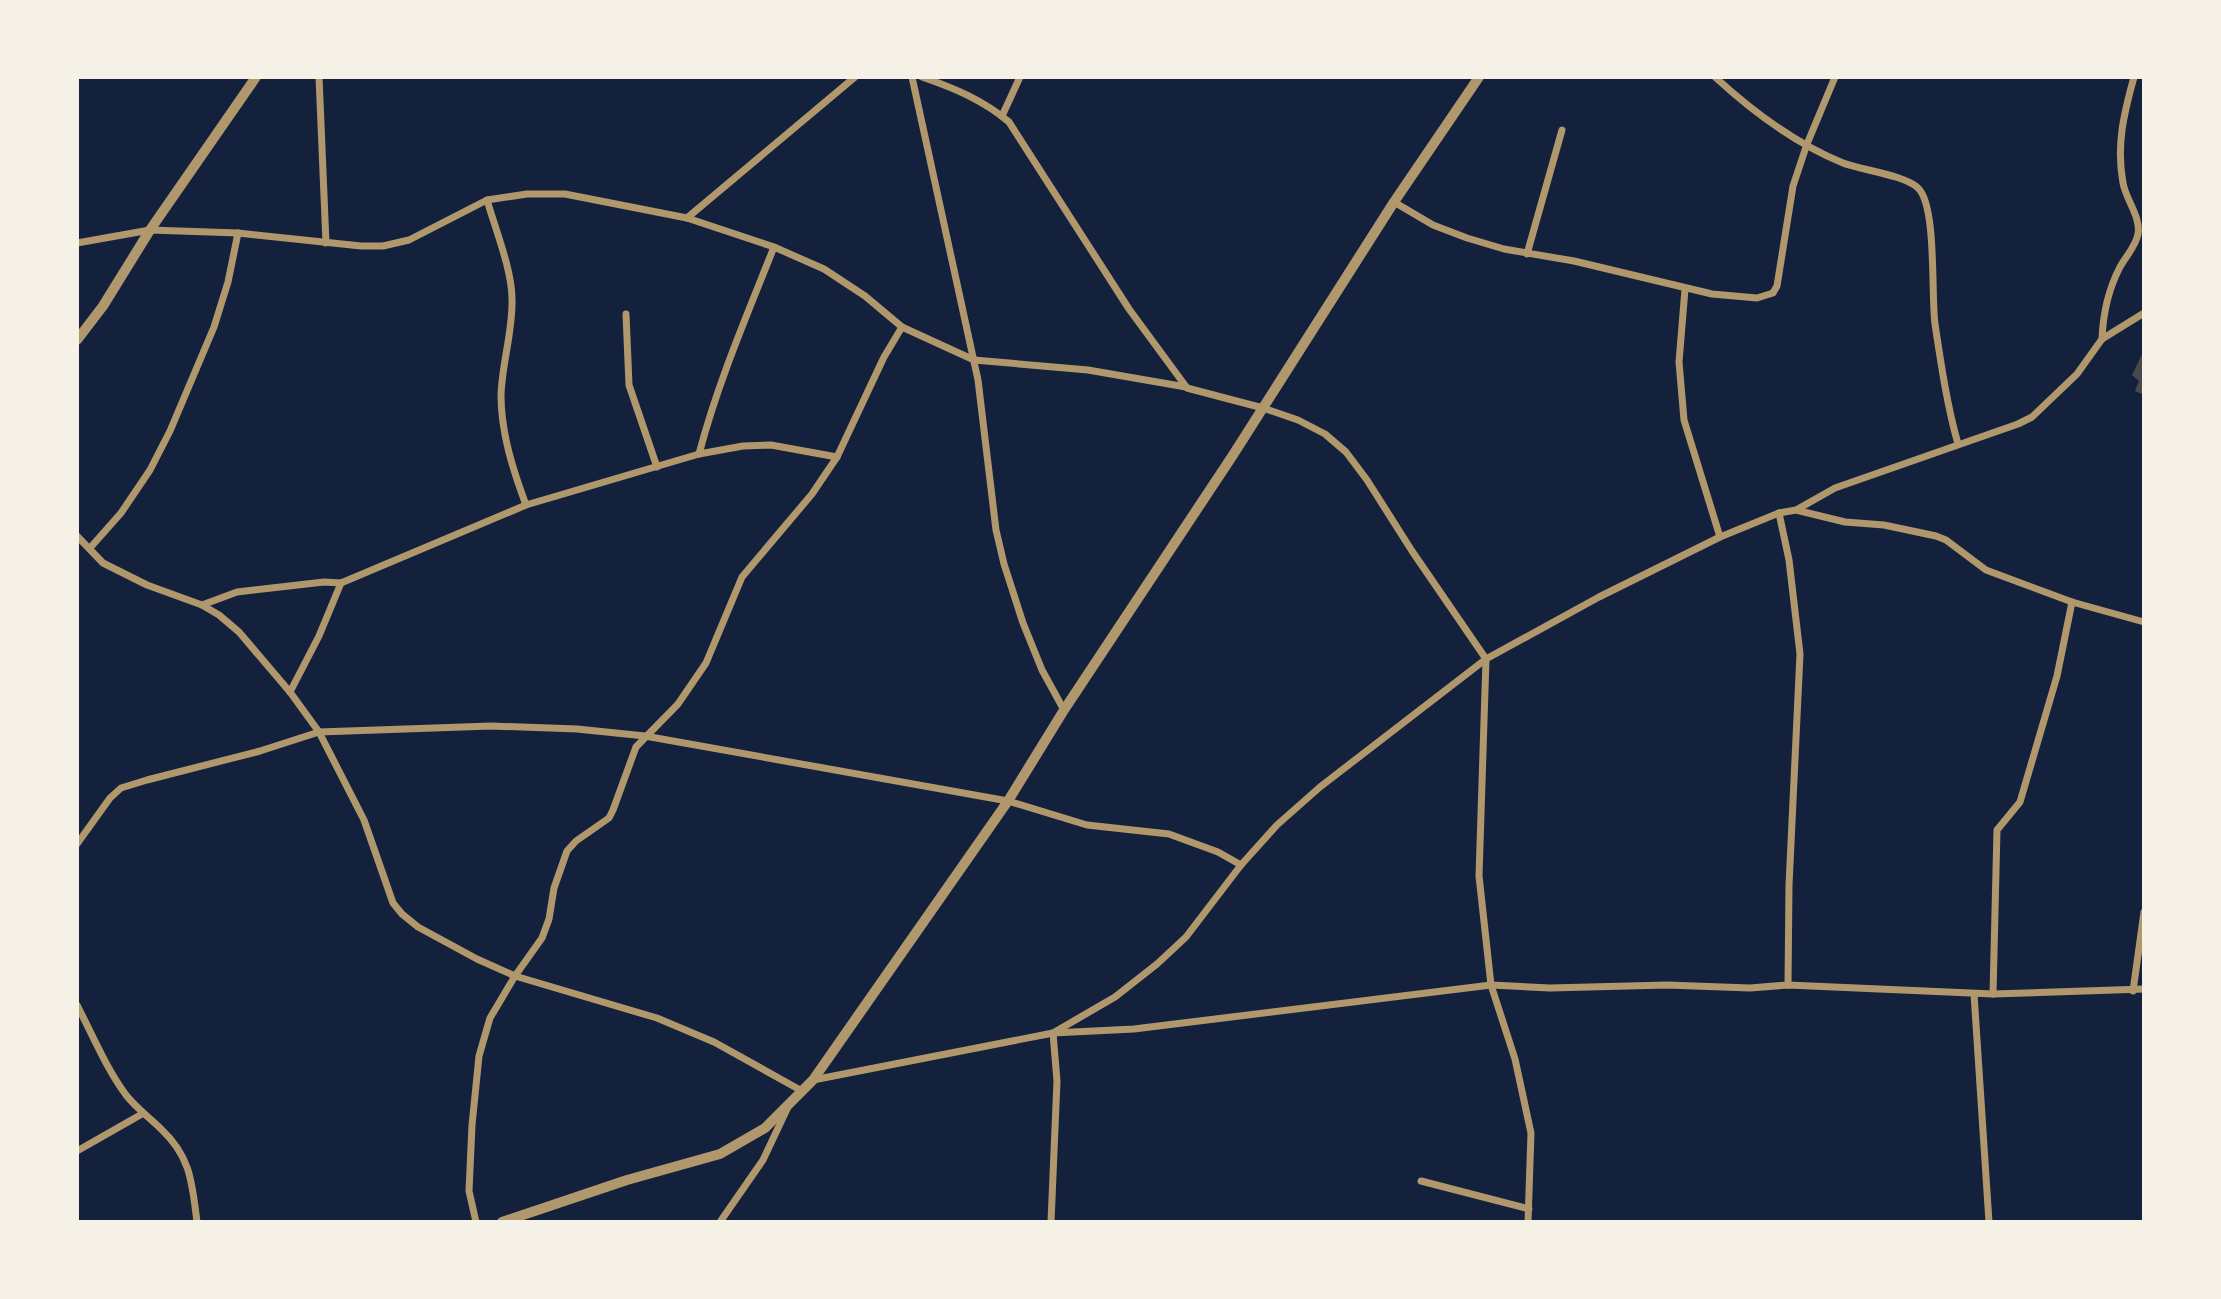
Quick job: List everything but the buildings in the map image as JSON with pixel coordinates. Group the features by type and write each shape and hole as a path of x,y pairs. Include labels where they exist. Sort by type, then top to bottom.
{"street":[{"path":"77,340 103,306 150,230 256,77"},
{"path":"319,77 326,243"},
{"path":"687,218 855,77"},
{"path":"912,77 978,380 996,530 1003,564 1042,670 1064,710"},
{"path":"922,77 958,90 994,108 1009,122 1129,309 1187,388"},
{"path":"1002,116 1020,77"},
{"path":"502,1222 628,1180 720,1154 765,1128 813,1080 1008,801 1064,710 1263,408 1394,202 1479,77"},
{"path":"1715,77 1761,115 1807,144 1843,163 1908,181 1919,188 1924,198 1931,238 1935,321 1951,421 1958,444"},
{"path":"1394,202 1444,230 1527,254 1574,261 1685,289 1757,298 1773,293 1780,271 1793,186 1835,77"},
{"path":"2102,339 2103,311 2120,267 2136,242 2139,231 2137,218 2125,194 2120,165 2121,124 2134,77"},
{"path":"1527,254 1562,130"},
{"path":"77,243 150,230 238,233 326,243 383,246 409,240 487,200 527,194 565,194 687,218 775,247 824,269 865,296 902,327 974,360 1088,370 1187,388 1263,408 1298,420 1325,434 1346,452 1367,480 1486,659 1479,876 1491,985 1515,1059 1531,1133 1528,1222"},
{"path":"487,200 512,288 512,314 501,394 502,414 506,444 526,505"},
{"path":"90,548 150,470 170,431 214,327 228,282 238,233"},
{"path":"699,454 712,402 729,354 775,247"},
{"path":"1685,289 1679,362 1684,419 1720,537"},
{"path":"1053,1033 1115,997 1157,964 1186,937 1241,865 1277,825 1320,787 1486,659 1587,603 1720,537 1779,513 1796,510 1835,488 2032,417 2077,374 2102,339 2144,313"},
{"path":"626,314 629,385 657,467"},
{"path":"476,1222 469,1191 479,1056 490,1018 542,938 549,919 554,888 567,851 576,841 609,818 623,788 636,747 678,704 706,663 742,577 798,511 837,457 884,357 902,327"},
{"path":"202,605 237,592 324,582 341,583 526,505 699,454 743,446 771,445 837,457"},
{"path":"1796,510 1845,522 1884,525 1936,536 1946,540 1986,570 2072,602 2144,622"},
{"path":"1779,513 1789,560 1800,654 1789,885 1788,985"},
{"path":"77,536 103,563 147,585 202,605 239,632 290,692 319,732 364,820 393,903 418,927 515,976 657,1018 715,1042 802,1091"},
{"path":"290,692 319,636 341,583"},
{"path":"1993,994 1997,830 2020,802 2057,676 2072,602"},
{"path":"77,844 110,798 121,789 319,732 491,726 577,729 645,736 1008,801 1087,825 1169,834 1217,852 1241,865"},
{"path":"2133,991 2144,912"},
{"path":"813,1080 1053,1033 1147,1027 1491,985 1550,988 1788,985 1974,994 2144,989"},
{"path":"1974,994 1989,1222"},
{"path":"77,1004 125,1093 142,1114 161,1128 183,1153 191,1175 197,1222"},
{"path":"1051,1222 1057,1081 1053,1033"},
{"path":"720,1222 763,1160 789,1105"},
{"path":"77,1151 142,1114"},
{"path":"1422,1181 1529,1209"}]}
